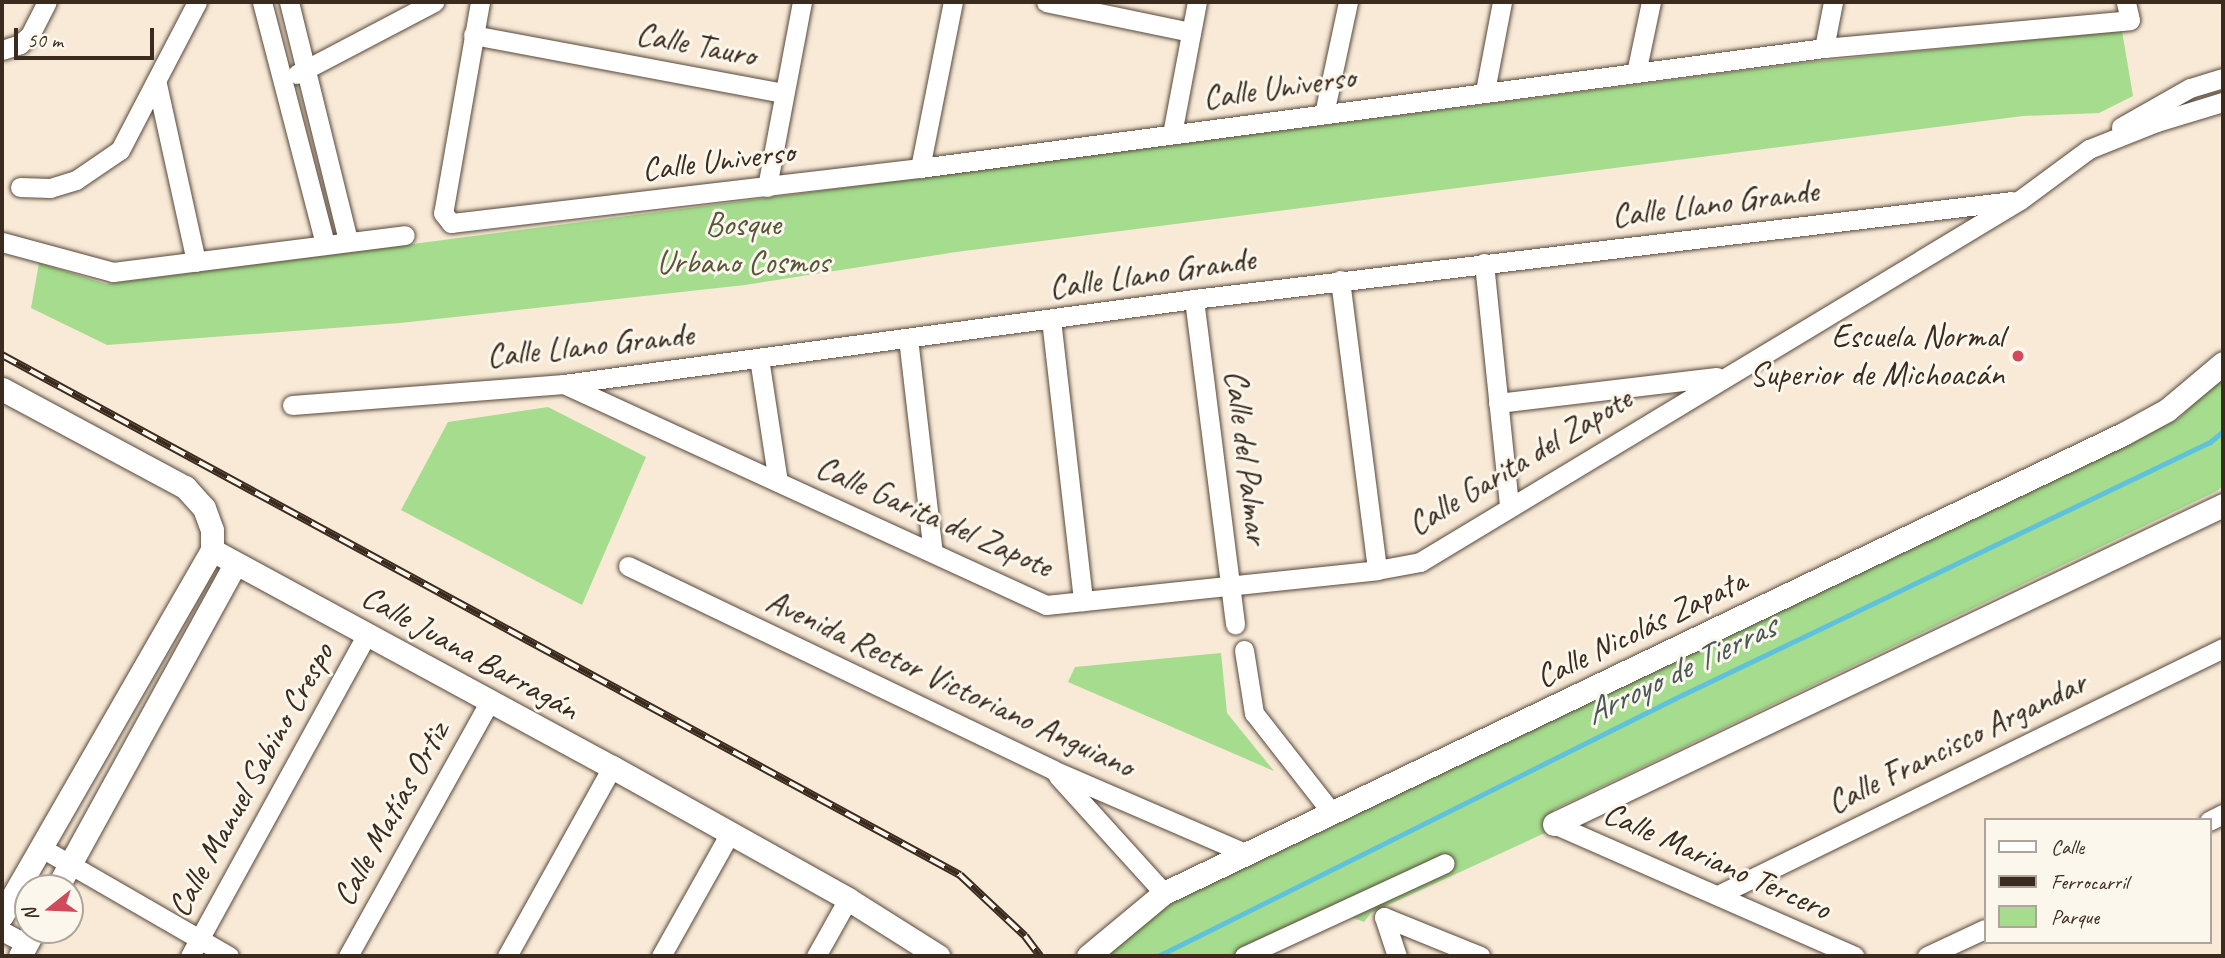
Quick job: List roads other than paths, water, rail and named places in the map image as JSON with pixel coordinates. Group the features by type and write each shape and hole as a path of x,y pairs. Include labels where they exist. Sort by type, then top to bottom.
{"street":[{"path":"2,50 20,44 30,34 47,2"},
{"path":"20,187 50,188 100,167 120,149 157,84 185,17 197,2"},
{"path":"262,2 325,244"},
{"path":"289,2 309,70 348,241"},
{"path":"283,79 309,70 434,2"},
{"path":"474,34 480,2"},
{"path":"767,187 802,2"},
{"path":"920,168 953,2"},
{"path":"1046,2 1191,32"},
{"path":"1172,134 1197,2"},
{"path":"1324,114 1348,2"},
{"path":"1485,91 1502,2"},
{"path":"1636,73 1651,2"},
{"path":"1824,48 1833,2"},
{"name":"Calle Universo","path":"474,34 443,213 451,223 920,168 1485,91 2128,11"},
{"name":"Calle Tauro","path":"474,34 783,93"},
{"path":"2089,149 2154,105 2214,79 2216,103"},
{"path":"157,84 196,262"},
{"name":"Calle Garita del Zapote","path":"564,384 1046,605 1377,570 1420,562 1722,377 2020,200 2089,149 2216,103"},
{"name":"Calle Llano Grande","path":"292,405 564,384 1340,280 2020,200"},
{"path":"2,243 113,272 405,235"},
{"path":"1484,263 1509,507"},
{"path":"1340,280 1377,570"},
{"name":"Calle del Palmar","path":"1194,299 1235,624"},
{"path":"1051,319 1083,601"},
{"path":"908,338 933,553"},
{"path":"759,358 778,482"},
{"name":"Calle Nicolás Zapata","path":"1088,956 1164,893 2123,434 2167,410 2223,363"},
{"path":"1498,403 1722,377"},
{"path":"2,389 185,487 204,508 212,530 212,550 2,915"},
{"path":"1554,824 2221,508"},
{"name":"Calle Juana Barragán","path":"212,550 234,565 612,767 729,835 848,899 938,956"},
{"path":"65,874 234,565"},
{"name":"Avenida Rector Victoriano Anguiano","path":"628,566 1053,770 1247,854"},
{"name":"Calle Manuel Sabino Crespo","path":"194,948 367,634"},
{"name":"Calle Francisco Argandar","path":"1718,895 2223,648"},
{"path":"1244,650 1254,713 1333,814"},
{"name":"Calle Matías Ortiz","path":"348,956 489,703"},
{"path":"507,956 612,767"},
{"path":"1053,770 1164,893"},
{"name":"Calle Mariano Tercero","path":"1554,824 1854,956"},
{"path":"661,956 729,835"},
{"path":"40,847 194,948 229,956"},
{"path":"1244,956 1446,863"},
{"path":"816,956 848,899"},
{"path":"1397,956 1384,917 1480,956"},
{"path":"1927,956 1983,930"}],"waterway":[{"name":"Arroyo de Tierras","path":"1158,956 1684,694 2210,442 2223,431"}],"railway":[{"path":"2,355 960,875 1025,936 1040,956"}],"place":[{"name":"Escuela Normal Superior de Michoacán","path":"2018,356"}],"park label":[{"name":"Bosque Urbano Cosmos","path":"743,244"}]}
